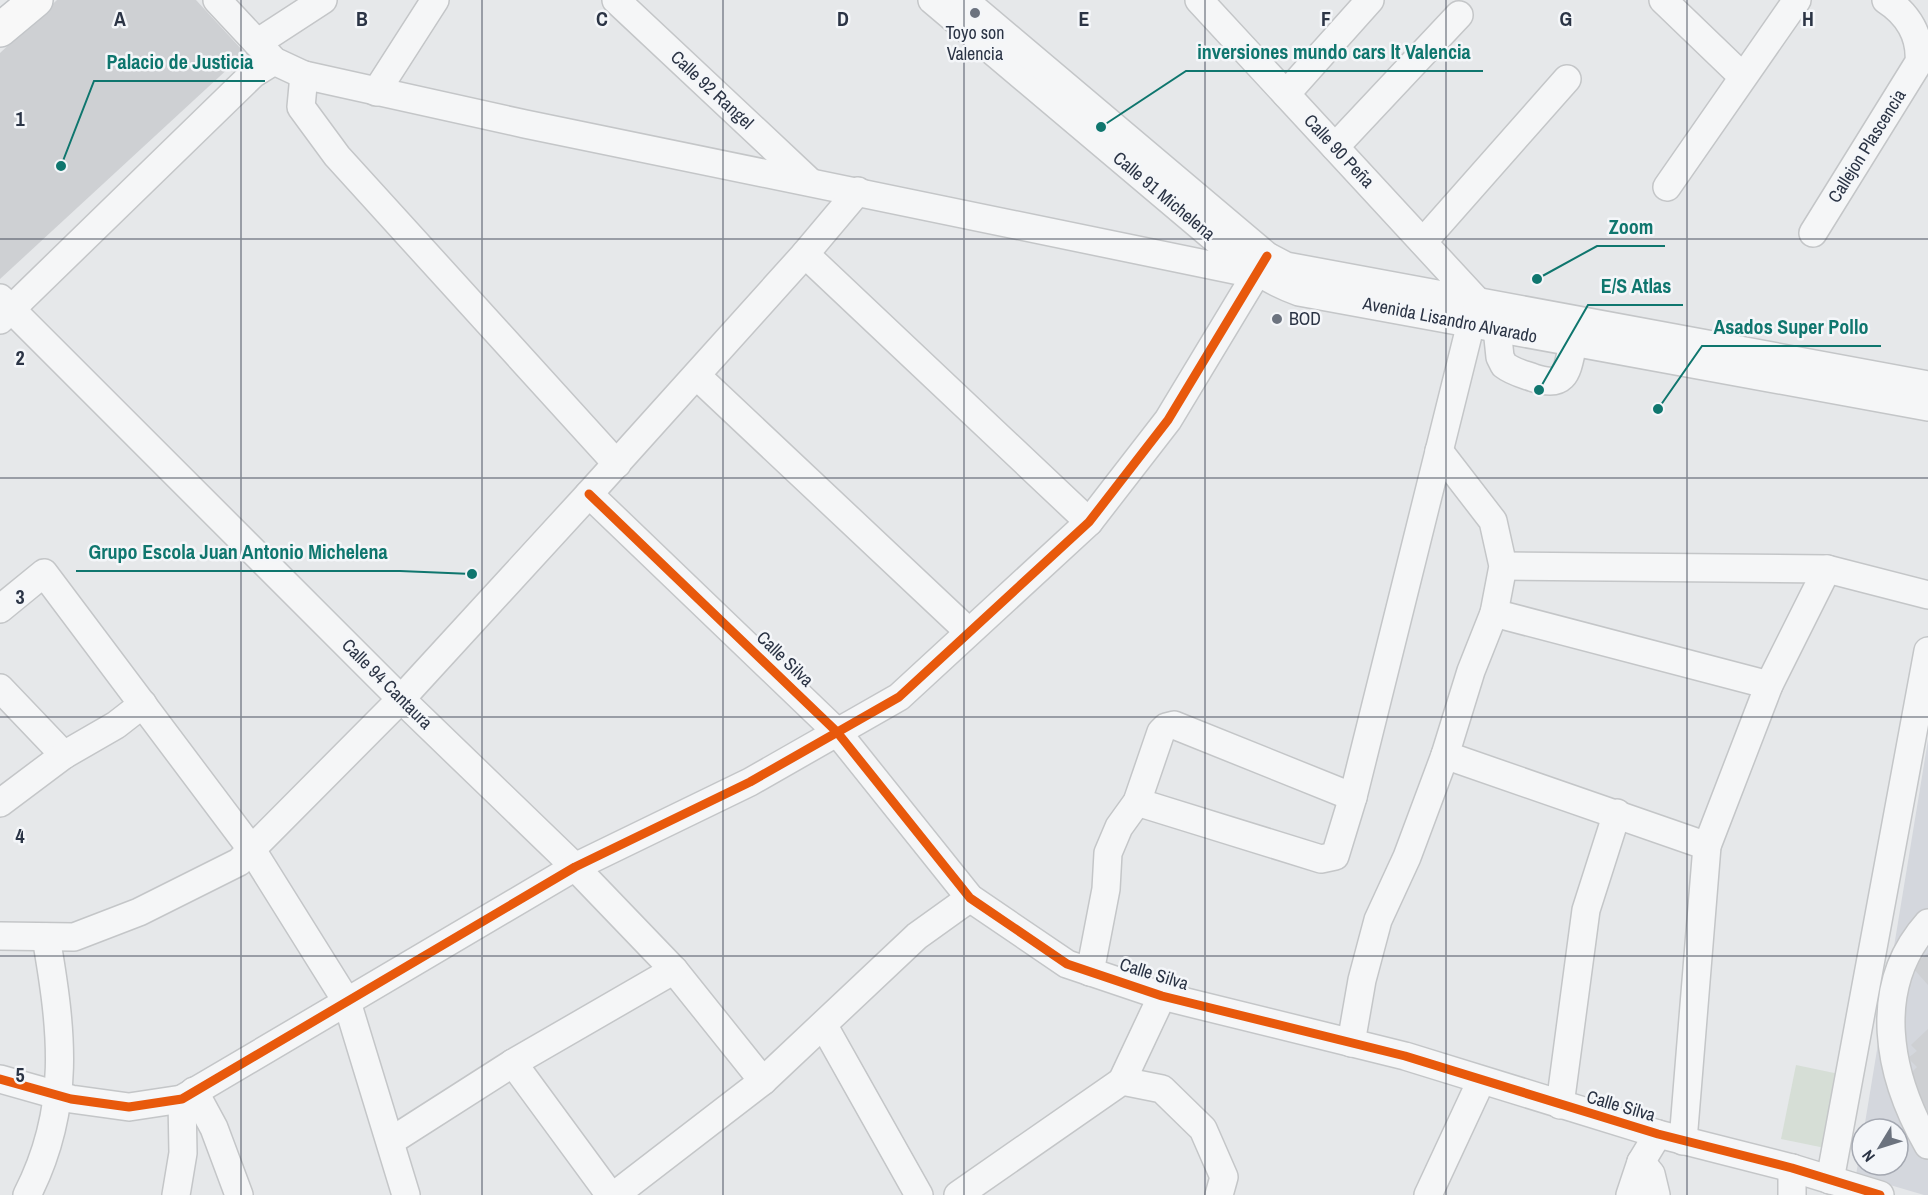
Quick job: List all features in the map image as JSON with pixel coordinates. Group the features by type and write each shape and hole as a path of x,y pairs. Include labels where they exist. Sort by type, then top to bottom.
{"main road":[{"path":"0,30 36,0"}],"street":[{"path":"0,1079 59,1096 129,1107 188,1094 575,867 750,782 898,697 1089,522 1168,420 1262,265 858,191 376,92 304,75 266,52 218,0"},
{"path":"4,309 253,74 266,52 323,0"},
{"path":"376,92 435,0"},
{"name":"Calle 92 Rangel","path":"616,0 808,180"},
{"name":"Calle 91 Michelena","path":"932,0 1262,265"},
{"name":"Calle 91 Michelena","path":"964,0 1262,265"},
{"name":"Calle 90 Peña","path":"1199,0 1423,242 1482,317"},
{"path":"1286,94 1370,0"},
{"path":"1663,0 1742,76"},
{"path":"1667,187 1797,0"},
{"name":"Callejon Plascencia","path":"1813,233 1919,62 1915,31 1894,5 1886,0"},
{"path":"1335,147 1458,15"},
{"path":"304,75 301,107 337,156 617,464"},
{"path":"1423,242 1567,79"},
{"path":"0,936 74,937 139,912 239,862 401,699 697,376 858,191"},
{"path":"805,254 1089,522"},
{"name":"Avenida Lisandro Alvarado","path":"1262,265 1286,266 1482,317 1573,344 1928,407"},
{"name":"Calle 94 Cantaura","path":"4,309 575,867 674,970 763,1081"},
{"path":"1482,317 1504,365 1548,383 1558,381 1564,376 1573,344"},
{"path":"1137,802 1321,859 1335,856 1353,797 1439,451 1482,317"},
{"name":"Avenida Lisandro Alvarado","path":"1482,317 1928,385"},
{"path":"697,376 968,631"},
{"path":"1351,1043 1362,980 1378,920 1407,856 1445,755 1471,671 1494,613 1503,566 1493,520 1439,451"},
{"name":"Calle Silva","path":"590,494 837,732 970,898 1067,964 1162,996 1405,1056 1671,1138 1792,1168 1880,1195"},
{"path":"1503,566 1827,569 1928,595"},
{"path":"1630,1195 1641,1162 1671,1138 1707,846 1769,686 1827,569"},
{"path":"0,609 44,573 252,850 347,1002 406,1195"},
{"path":"1494,613 1769,686"},
{"path":"1830,1180 1928,651"},
{"path":"0,688 64,755"},
{"path":"0,803 64,755 116,725 143,704"},
{"path":"1090,972 1106,889 1108,853 1119,827 1137,802 1161,732 1166,727 1174,725 1353,797"},
{"path":"1445,755 1707,846"},
{"path":"1560,1105 1586,910 1617,813"},
{"path":"513,1063 621,1193 763,1081 824,1026 916,936 970,898"},
{"path":"1928,923 1915,937 1899,968 1891,1026 1896,1074 1910,1114 1928,1145"},
{"path":"27,1195 47,1143 59,1096 61,1047 46,937"},
{"path":"391,1141 513,1063 674,970"},
{"path":"958,1195 1122,1081 1162,996"},
{"path":"824,1026 919,1195"},
{"path":"1122,1081 1162,1089 1203,1129 1224,1177 1219,1195"},
{"path":"1428,1195 1481,1081"},
{"path":"176,1195 183,1153 188,1094"},
{"path":"188,1094 214,1128 240,1195"},
{"path":"1641,1162 1651,1174 1656,1195"},
{"path":"1792,1168 1792,1195"}],"shaded area":[{"path":"1928,740 1928,1195 1863,1177 1910,1177 1910,1117 1866,1117"},
{"path":"1796,1065 1839,1074 1825,1148 1781,1139"}],"building":[{"path":"57,0 196,0 245,53 0,279 0,53"},
{"path":"1928,953 1928,985 1912,967"},
{"path":"1928,1029 1928,1113 1911,1092 1907,1077 1917,1067 1908,1058 1917,1051 1911,1045"}],"cycle path":[{"path":"0,1079 71,1099 129,1107 182,1099 575,867 750,782 899,697 1089,522 1168,420 1267,256"},
{"path":"589,494 837,732 970,898 1067,964 1162,996 1405,1056 1658,1134 1792,1168 1880,1195"}],"place":[{"name":"Toyo son Valencia","path":"975,13"},
{"name":"inversiones mundo cars lt Valencia","path":"1101,127"},
{"name":"Palacio de Justicia","path":"61,166"},
{"name":"Zoom","path":"1537,279"},
{"name":"BOD","path":"1277,319"},
{"name":"E/S Atlas","path":"1539,390"},
{"name":"Asados Super Pollo","path":"1658,409"},
{"name":"Grupo Escola Juan Antonio Michelena","path":"472,574"}]}
